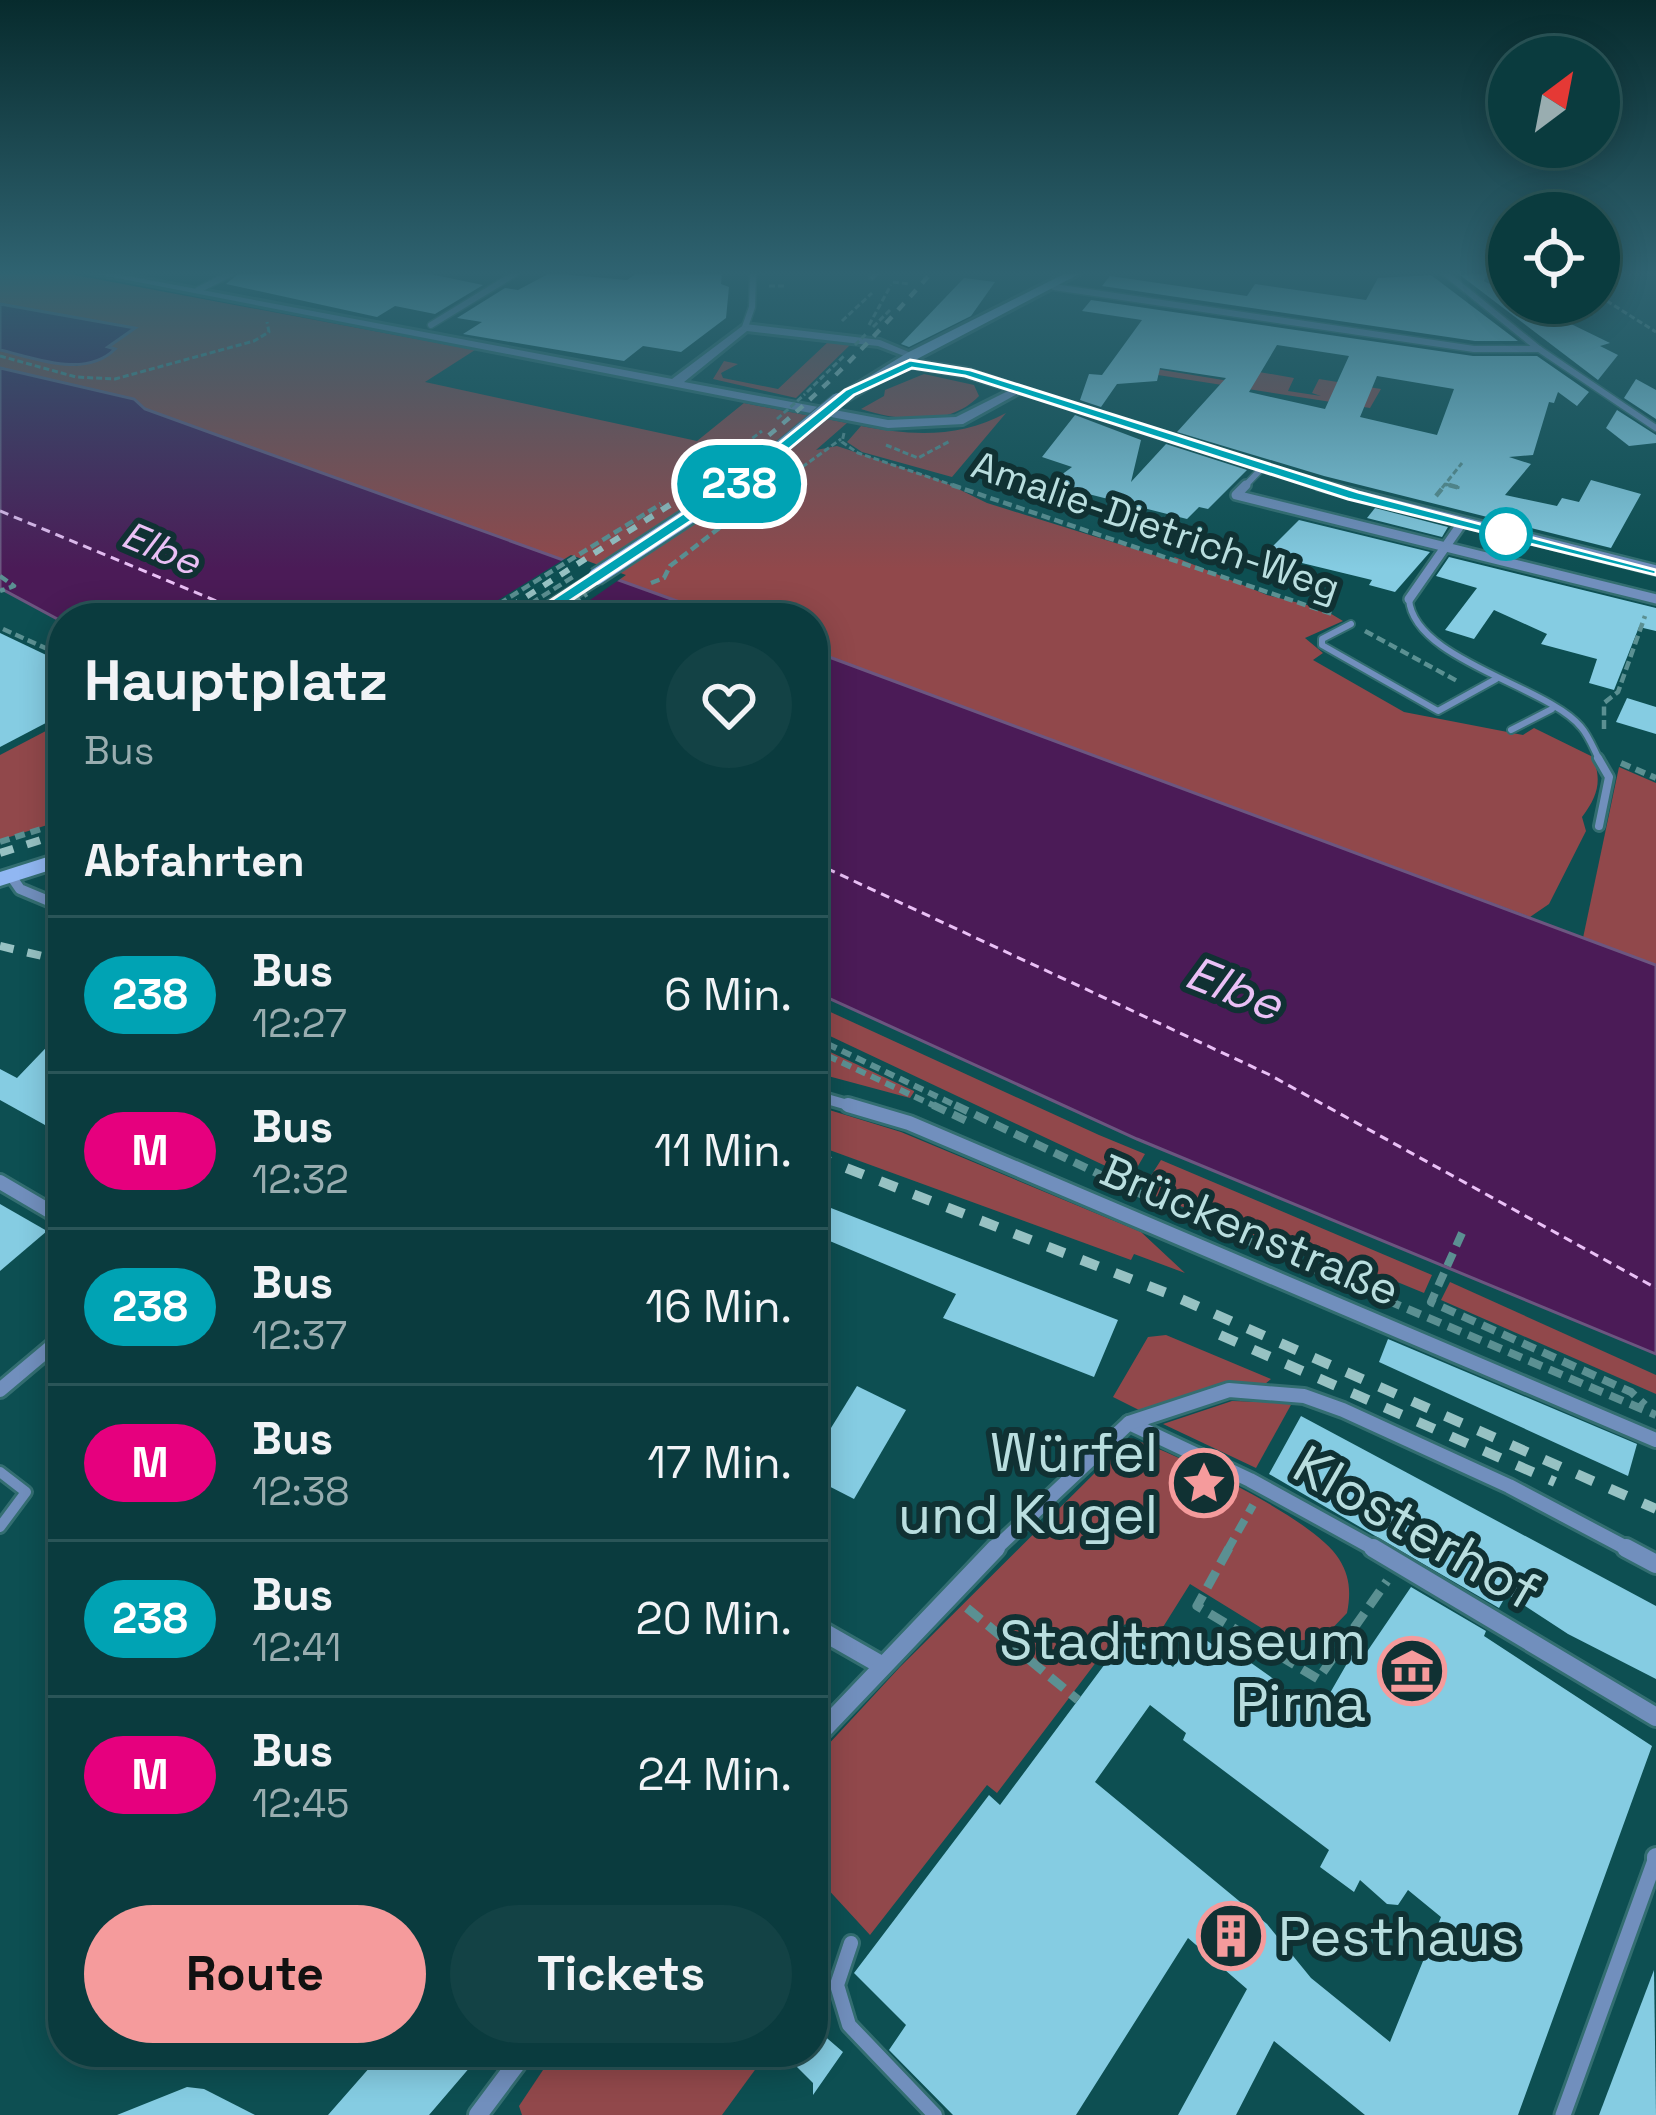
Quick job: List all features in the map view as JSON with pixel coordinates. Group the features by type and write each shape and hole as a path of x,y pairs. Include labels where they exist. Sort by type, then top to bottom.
{"main road":[{"path":"555,603 741,482 838,400 888,372"},
{"path":"6,877 48,864"}],"street":[{"path":"617,372 916,426 949,423 980,413 1019,389"},
{"path":"675,383 689,372"},
{"path":"961,372 1353,496 1656,570"},
{"path":"1573,372 1656,428"},
{"path":"1264,466 1236,495 1653,598"},
{"path":"1409,599 1462,523"},
{"path":"6,877 48,901"},
{"name":"Brückenstraße","path":"828,1099 909,1123 1656,1440"},
{"path":"0,1183 48,1210"},
{"path":"0,1390 48,1350"},
{"path":"828,1724 950,1594 1129,1423 1229,1390 1304,1396 1509,1486 1656,1564"},
{"name":"Klosterhof","path":"1129,1423 1263,1488 1400,1563 1656,1717"},
{"path":"828,1635 883,1666"},
{"path":"1563,2115 1655,1861"},
{"path":"483,2113 515,2067"}],"lane":[{"path":"1409,599 1410,613 1421,628 1496,680 1580,724 1609,777 1599,826"},
{"path":"1351,624 1322,639 1322,645 1438,711 1496,680"},
{"path":"1511,730 1552,709"},
{"path":"0,1472 26,1492 0,1526"},
{"path":"851,1943 837,1985 849,2025 935,2115"}],"path":[{"path":"57,372 116,379 141,372"},
{"path":"692,483 828,372"},
{"name":"Amalie-Dietrich-Weg","path":"861,419 840,437 858,453 944,479 987,500 1191,563 1292,604 1323,609 1474,691"},
{"path":"1460,488 1443,486 1462,463"},
{"path":"500,603 676,494"},
{"path":"2,580 22,592"},
{"path":"0,591 14,586"},
{"path":"1604,703 1618,692 1653,598"},
{"path":"1309,615 1323,609"},
{"path":"3,629 48,649"},
{"path":"0,842 48,827"},
{"path":"828,1043 1131,1186 1147,1198 1652,1412"},
{"path":"828,1056 939,1108"},
{"path":"1462,1233 1431,1302 1630,1392 1652,1412"},
{"path":"1263,1488 1197,1606 1318,1678 1400,1563"},
{"path":"950,1594 1078,1700"}],"shaded area":[{"path":"16,372 441,372 425,382 697,441 744,403 847,423 816,450 837,446 942,481 987,503 1170,560 1175,557 1267,595 1323,609 1343,621 1305,638 1323,653 1313,660 1404,712 1523,735 1534,728 1593,757 1598,781 1582,817 1586,831 1549,904 1530,917 828,657 828,603 682,603 145,409 134,399"},
{"path":"723,372 723,378 778,389 796,372 823,372 796,398 713,379"},
{"path":"1151,372 1229,381 1234,372 1257,372 1294,378 1288,391 1321,396 1312,393 1319,379 1381,389 1370,408"},
{"path":"924,374 974,385 979,396 954,413 923,419 861,409 884,396 885,390"},
{"path":"1006,413 952,477 862,452 847,442 861,426 935,433 971,427"},
{"path":"48,730 48,825 0,840 0,755"},
{"path":"1619,767 1656,783 1656,965 1583,938"},
{"path":"828,1011 1145,1154 1131,1178 828,1035"},
{"path":"828,1051 914,1091 910,1098 828,1076"},
{"path":"828,1110 901,1132 1141,1232 1185,1273 1134,1254 1131,1260 828,1149"},
{"path":"1161,1160 1432,1275 1424,1293 1356,1265 1347,1273 1153,1195 1143,1188"},
{"path":"1450,1282 1656,1375 1656,1394 1441,1300"},
{"path":"1166,1335 1271,1379 1265,1384 1223,1382 1141,1411 1113,1397 1148,1337"},
{"path":"1232,1401 1292,1403 1256,1468 1163,1424"},
{"path":"1130,1438 1243,1489 1302,1525 1339,1559 1349,1592 1347,1613 1323,1638 1284,1642 1190,1584 1153,1643 1125,1624 997,1793 987,1785 870,1935 828,1889 828,1745"},
{"path":"545,2067 757,2067 722,2115 522,2115 519,2106"}],"water":[{"name":"Elbe","path":"0,372 16,372 134,399 145,409 682,603 48,603 48,614 0,588"},
{"name":"Elbe","path":"828,657 1656,965 1656,1354 1137,1139 828,998"}],"pier":[{"path":"571,555 626,575 586,603 493,603"}],"building":[{"path":"1159,372 1157,381 1117,384 1101,407 1080,400 1089,374"},
{"path":"1184,372 1261,372 1249,392 1325,409 1342,372 1560,372 1589,392 1577,406 1558,392 1554,403 1549,402 1533,455 1509,457 1531,464 1505,495 1557,506 1562,498 1579,502 1591,480 1641,494 1611,548 1324,476 1177,432 1226,378","holes":["1377,376 1454,389 1437,435 1360,417"]},
{"path":"1636,379 1656,390 1656,419 1624,398"},
{"path":"1617,410 1656,435 1656,443 1629,446 1606,428"},
{"path":"1075,415 1141,440 1131,482 1166,444 1247,470 1208,509 1199,507 1187,519 1049,484 1072,467 1042,457"},
{"path":"1375,508 1448,527 1442,537 1367,518"},
{"path":"1299,520 1430,552 1395,592 1369,585 1372,580 1265,554"},
{"path":"1449,557 1656,608 1656,631 1639,627 1614,690 1589,683 1597,659 1541,644 1547,634 1494,610 1474,639 1445,630 1477,588 1436,576"},
{"path":"0,633 48,656 48,722 0,747"},
{"path":"1627,698 1656,707 1656,734 1616,722"},
{"path":"48,1046 48,1127 0,1100 0,1069 17,1078"},
{"path":"0,1204 47,1231 0,1271"},
{"path":"828,1207 1118,1320 1094,1377 943,1318 956,1294 828,1240"},
{"path":"1388,1339 1637,1444 1628,1476 1379,1362"},
{"path":"857,1386 906,1410 854,1499 828,1486 828,1433"},
{"path":"1301,1416 1656,1606 1656,1679 1568,1634 1507,1594 1499,1608 1269,1474"},
{"path":"1411,1587 1486,1631 1484,1636 1652,1746 1518,2115 1365,2115 1274,2041 1236,2115 1178,2115 1247,1989 1188,1938 1076,2115 953,2115 889,2050 906,2025 854,1973 989,1795 1000,1805 1128,1633 1173,1667 1196,1633 1233,1659 1237,1653 1275,1680 1273,1684 1306,1702 1314,1695 1326,1700 1353,1653 1362,1659","holes":["1150,1705 1186,1733 1183,1740 1329,1850 1320,1867 1354,1892 1360,1880 1387,1904 1398,1905 1408,1890 1441,1917 1390,2042 1311,1978 1267,1924 1095,1782"]},
{"path":"1654,1970 1656,2115 1599,2115 1624,2049"},
{"path":"828,2039 843,2052 813,2095 813,2083 797,2067 828,2067"},
{"path":"370,2067 470,2067 429,2115 328,2115"},
{"path":"187,2087 204,2089 255,2115 117,2115"}],"ferry route":[{"path":"0,511 221,603"},
{"path":"828,869 1268,1074 1656,1288"}],"railway":[{"path":"696,488 761,442 838,372"},
{"path":"516,603 701,485"},
{"path":"0,853 48,838"},
{"path":"0,946 48,957"},
{"path":"828,1161 1174,1296 1656,1509"},
{"path":"1220,1335 1555,1482"}],"bus line":[{"name":"238","path":"556,603 741,482 849,392 891,372"},
{"name":"238","path":"960,372 1353,496 1656,570"}],"place":[{"name":"Würfel und Kugel","path":"1204,1483"},
{"name":"Stadtmuseum Pirna","path":"1412,1671"},
{"name":"Pesthaus","path":"1231,1936"}]}
